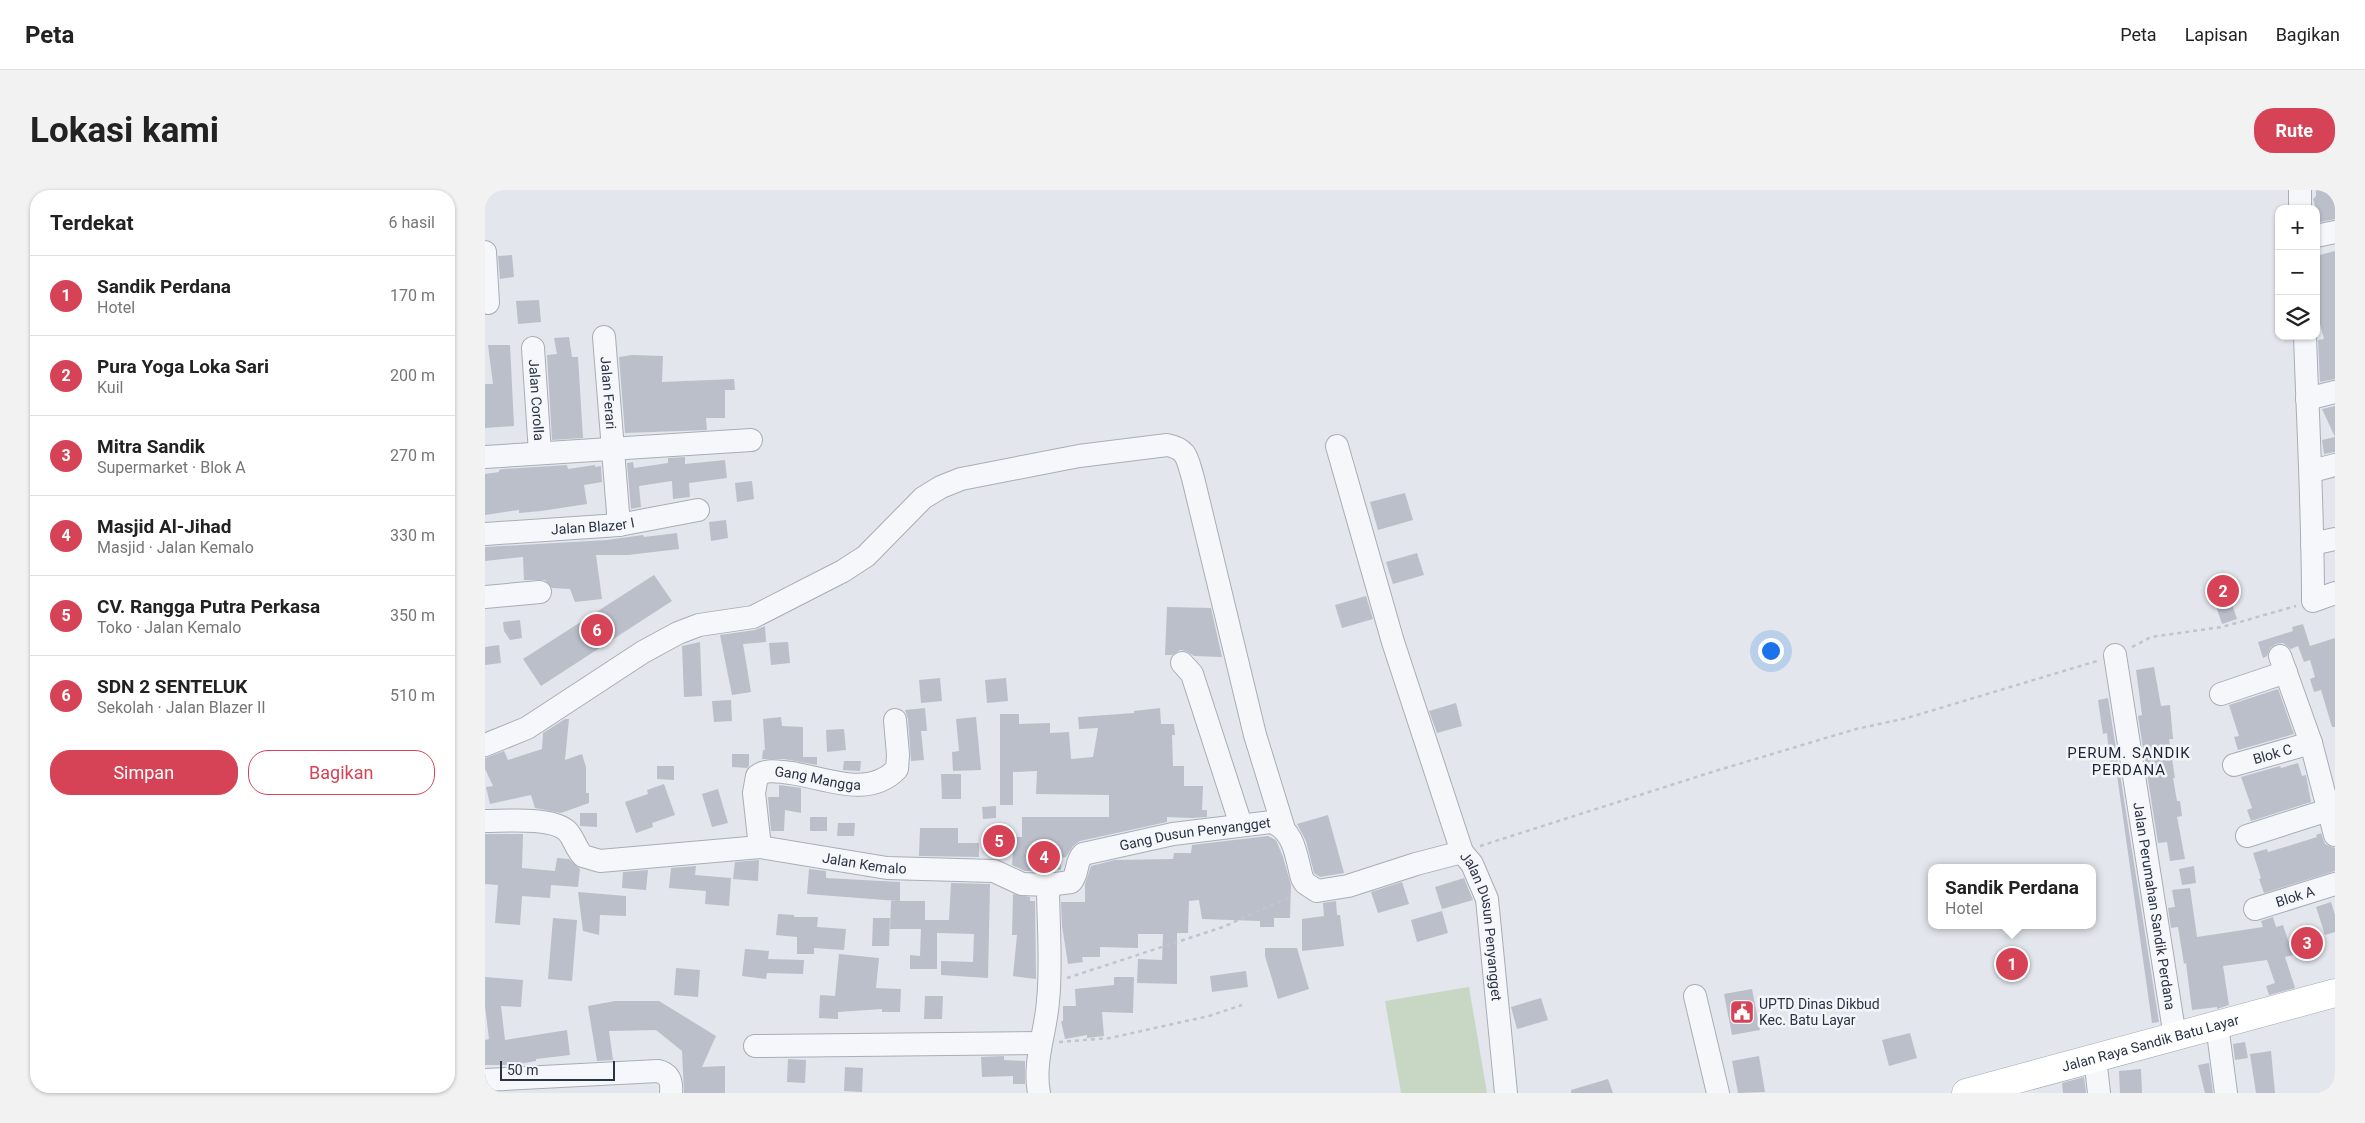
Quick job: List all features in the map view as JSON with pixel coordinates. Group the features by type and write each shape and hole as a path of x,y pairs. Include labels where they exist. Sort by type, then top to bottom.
{"main road":[{"name":"Jalan Raya Sandik Batu Layar","path":"1966,1093 2335,993"}],"street":[{"path":"2300,190 2300,205"},
{"path":"485,252 489,303"},
{"name":"Jalan Ferari","path":"604,337 619,525"},
{"path":"2305,340 2308,446 2312,471 2313,600 2335,593"},
{"name":"Jalan Corolla","path":"533,348 540,453"},
{"path":"2307,399 2335,392"},
{"path":"485,457 751,440"},
{"path":"485,745 527,728 636,656 678,632 699,625 753,617 843,571 866,556 923,498 941,487 961,479 1079,456 1167,445 1176,447 1186,454 1255,735 1283,826"},
{"path":"1337,446 1393,642 1462,852"},
{"path":"2312,471 2335,465"},
{"name":"Jalan Blazer I","path":"485,534 619,525 698,510"},
{"path":"2312,544 2335,539"},
{"path":"485,597 540,592"},
{"name":"Jalan Perumahan Sandik Perdana","path":"2115,655 2175,1037"},
{"path":"1182,663 1192,674 1241,825"},
{"path":"2221,694 2283,664 2311,743 2335,835"},
{"name":"Gang Mangga","path":"760,847 754,793 757,776 769,771 801,774 855,786 876,784 885,780 897,770 898,756 895,720"},
{"name":"Blok C","path":"2234,765 2311,743"},
{"path":"2247,836 2327,810"},
{"name":"Jalan Kemalo","path":"485,821 553,824 569,833 583,856 600,861 760,847 887,868 994,871 1022,884 1048,885"},
{"name":"Gang Dusun Penyangget","path":"1048,885 1071,882 1075,875 1078,858 1083,854 1173,834 1273,822 1283,826 1290,834 1302,878 1310,887"},
{"name":"Jalan Dusun Penyangget","path":"1310,887 1321,891 1348,886 1416,864 1462,852 1472,864 1487,899 1506,1093"},
{"name":"Blok A","path":"2255,909 2335,884"},
{"path":"1039,1093 1037,1074 1040,1043 1048,1007 1049,984 1048,885"},
{"path":"1695,996 1718,1093"},
{"path":"2217,1026 2226,1093"},
{"path":"755,1046 1040,1043"},
{"path":"2095,1058 2099,1093"},
{"path":"485,1080 653,1071 663,1072 669,1076 671,1093"}],"path":[{"path":"1462,852 1712,772 1856,729 1907,718 2115,655 2151,637 2222,627 2275,614 2313,600"},
{"path":"1049,984 1243,920 1310,887"},
{"path":"1040,1043 1110,1038 1209,1016 1242,1005"}],"green space":[{"path":"1469,987 1487,1093 1401,1093 1385,1001"}],"building":[{"path":"2316,190 2335,190 2335,219 2320,222 2320,205 2315,205 2313,199 2316,196"},
{"path":"2335,251 2335,379 2320,382 2318,340 2324,339 2320,324 2320,255"},
{"path":"512,255 514,277 500,279 498,256"},
{"path":"539,300 541,322 518,324 516,301"},
{"path":"569,337 572,357 578,357 583,438 552,440 547,355 557,354 554,338"},
{"path":"488,345 510,345 514,426 485,428 485,384 493,384"},
{"path":"632,355 663,356 662,382 734,379 735,390 725,390 725,418 706,418 707,430 625,433 619,357"},
{"path":"2335,406 2335,437 2322,409"},
{"path":"2335,437 2335,452 2324,454 2322,440"},
{"path":"685,457 685,464 725,460 727,478 689,483 690,497 673,499 672,481 639,486 641,507 631,509 627,463 633,462 634,468 668,463 668,458"},
{"path":"567,465 568,469 595,465 595,467 601,466 602,482 584,485 587,504 541,511 519,513 519,510 485,515 485,474 499,472 499,470 503,469"},
{"path":"752,481 754,499 737,502 735,483"},
{"path":"1405,493 1413,520 1378,530 1370,502"},
{"path":"726,520 728,538 711,541 709,522"},
{"path":"677,533 679,549 628,555 596,555 602,599 575,602 570,589 552,588 545,580 524,580 523,557 485,561 485,547 607,540"},
{"path":"1417,553 1424,575 1393,584 1386,562"},
{"path":"654,575 672,601 541,686 523,659"},
{"path":"1366,596 1373,619 1342,628 1335,605"},
{"path":"2230,598 2237,619 2222,624 2215,603"},
{"path":"1167,607 1211,608 1222,657 1194,656 1180,650 1172,655 1165,655"},
{"path":"520,620 522,638 510,640 504,631 503,622"},
{"path":"2303,624 2310,646 2335,638 2335,727 2332,727 2321,690 2314,692 2310,679 2315,677 2310,660 2304,662 2298,646 2291,649 2283,643 2276,644 2270,648 2267,656 2263,658 2258,642 2293,631 2292,627"},
{"path":"765,626 766,642 743,644 751,692 732,695 720,635 755,630"},
{"path":"700,642 702,696 684,697 682,646"},
{"path":"788,642 790,663 771,665 769,643"},
{"path":"499,645 501,663 485,665 485,647"},
{"path":"2154,667 2161,706 2170,705 2173,739 2169,739 2175,778 2173,778 2177,801 2180,801 2182,816 2177,817 2185,859 2170,861 2167,842 2158,843 2138,716 2142,715 2136,670"},
{"path":"940,678 942,701 921,703 919,680"},
{"path":"1006,678 1008,701 987,703 985,680"},
{"path":"2278,689 2294,734 2238,750 2234,737 2239,736 2229,705"},
{"path":"2108,698 2159,1022 2152,1023 2117,775 2111,776 2107,733 2103,734 2098,700"},
{"path":"731,700 732,721 714,722 712,701"},
{"path":"1456,703 1462,726 1437,733 1429,711"},
{"path":"925,708 927,731 921,731 924,760 911,761 908,719 905,710"},
{"path":"1160,708 1161,724 1174,724 1175,735 1172,735 1173,766 1184,766 1184,786 1203,786 1202,810 1207,810 1207,817 1167,817 1167,822 1080,841 1073,846 1066,857 1057,859 1061,859 1061,870 1025,871 1012,865 1014,837 1022,837 1022,817 1109,817 1109,795 1036,794 1037,771 1013,772 1013,805 1000,805 1000,714 1019,714 1019,724 1050,723 1050,733 1069,732 1071,759 1093,757 1098,728 1079,729 1078,717 1134,713 1134,711"},
{"path":"781,717 782,726 803,727 803,757 817,757 817,765 784,759 762,759 763,750 765,750 763,719"},
{"path":"976,717 981,770 953,771 952,752 959,751 956,719"},
{"path":"565,719 569,719 565,760 582,754 586,767 586,793 589,793 589,803 561,813 535,808 531,795 490,804 486,787 493,786 485,769 485,758 504,751 508,760 542,749 543,733"},
{"path":"844,729 846,750 827,752 826,730"},
{"path":"732,754 749,754 749,766 747,768 732,767"},
{"path":"844,761 861,761 860,771 843,770"},
{"path":"2298,763 2302,776 2306,775 2311,802 2251,821 2247,810 2252,808 2241,777"},
{"path":"657,766 674,766 674,780 657,779"},
{"path":"941,774 961,774 961,799 942,799"},
{"path":"664,784 675,815 652,823 653,827 636,833 625,802 648,794 647,790"},
{"path":"779,785 801,788 801,813 785,810 784,831 771,831 768,797 779,797"},
{"path":"718,789 728,823 712,827 702,794"},
{"path":"996,806 996,818 983,819 982,807"},
{"path":"580,813 597,813 597,827 580,826"},
{"path":"1328,815 1344,873 1320,877 1314,873 1306,841 1297,824"},
{"path":"810,817 827,817 827,831 810,831"},
{"path":"838,823 855,823 854,836 837,836"},
{"path":"920,828 958,828 958,843 979,843 979,857 919,856"},
{"path":"2321,833 2325,844 2335,848 2335,871 2264,893 2253,853 2267,849 2268,852 2317,837 2316,835"},
{"path":"485,834 523,834 522,868 555,871 557,858 569,859 580,869 578,887 551,885 550,898 522,896 520,925 495,923 498,885 485,884"},
{"path":"1268,836 1276,840 1291,885 1290,918 1274,918 1274,927 1260,927 1260,921 1202,919 1199,900 1189,901 1188,933 1177,933 1177,984 1137,983 1138,959 1162,960 1163,934 1138,934 1138,948 1100,947 1100,957 1082,957 1083,962 1068,964 1062,926 1061,902 1085,902 1085,884 1091,866 1115,860 1173,859 1174,853 1191,853 1192,845"},
{"path":"759,860 758,881 733,879 735,862"},
{"path":"696,866 695,875 731,878 729,906 705,904 706,891 669,888 671,868"},
{"path":"2194,866 2196,883 2182,885 2179,869"},
{"path":"809,869 826,871 826,878 900,882 900,901 925,901 925,920 949,920 951,883 990,884 988,978 941,975 941,961 973,962 974,934 937,933 937,969 910,969 910,955 920,956 921,929 890,929 891,901 898,901 807,894"},
{"path":"648,870 646,890 622,888 623,872"},
{"path":"1464,878 1473,900 1442,909 1435,887"},
{"path":"1402,882 1409,904 1378,913 1371,892"},
{"path":"2190,888 2197,937 2263,927 2261,921 2273,917 2276,927 2283,925 2293,955 2285,957 2295,988 2269,995 2266,986 2275,983 2267,960 2223,966 2229,1005 2217,1009 2217,1007 2192,1010 2186,963 2184,964 2178,927 2171,928 2168,908 2175,907 2172,890"},
{"path":"578,892 626,896 626,916 600,915 599,935 583,931"},
{"path":"1013,894 1030,897 1030,901 1035,901 1036,979 1013,976 1017,935 1012,935"},
{"path":"1336,901 1344,946 1302,951 1302,919 1324,916 1323,903"},
{"path":"2331,902 2335,915 2335,932 2325,935 2316,907"},
{"path":"1442,911 1448,933 1417,942 1411,920"},
{"path":"778,914 794,915 794,917 818,917 817,927 846,929 844,950 814,948 814,954 797,954 797,937 776,935"},
{"path":"553,918 577,920 572,981 548,979"},
{"path":"873,918 890,918 889,946 872,946"},
{"path":"1265,948 1297,948 1309,989 1278,999 1265,956"},
{"path":"745,949 769,951 768,959 804,960 803,974 767,973 766,979 742,976"},
{"path":"839,954 879,958 876,988 901,989 900,1012 882,1012 882,1009 838,1012 838,1019 819,1018 820,995 835,996"},
{"path":"676,968 700,970 698,997 674,995"},
{"path":"1246,971 1248,987 1212,992 1210,976"},
{"path":"485,977 523,980 521,1007 501,1006 505,1040 567,1030 570,1055 536,1059 536,1061 513,1065 485,1065 485,1040 489,1039 485,1006"},
{"path":"1114,977 1134,977 1133,1013 1102,1012 1104,1036 1087,1038 1087,1035 1065,1039 1061,1021 1063,1021 1063,1006 1076,1006 1075,989 1114,985"},
{"name":"UPTD Dinas Dikbud Kec. Batu Layar","path":"1752,989 1760,1030 1732,1035 1724,994"},
{"path":"925,996 943,996 942,1019 924,1019"},
{"path":"1541,998 1548,1020 1517,1029 1511,1007"},
{"path":"615,1001 659,1001 716,1036 702,1067 725,1066 725,1093 684,1093 682,1051 656,1030 609,1031 613,1060 597,1061 588,1006"},
{"path":"1910,1033 1917,1058 1889,1066 1882,1040"},
{"path":"2245,1042 2248,1058 2235,1060 2233,1044"},
{"path":"2271,1051 2275,1093 2256,1093 2250,1054"},
{"path":"1004,1056 1004,1060 1025,1061 1025,1084 1013,1084 1013,1076 982,1077 981,1057"},
{"path":"1759,1056 1765,1092 1738,1093 1732,1061"},
{"path":"788,1059 806,1060 805,1083 787,1082"},
{"path":"2209,1063 2213,1093 2205,1093 2198,1065"},
{"path":"845,1067 863,1068 862,1092 844,1091"},
{"path":"2141,1069 2142,1093 2120,1093 2119,1071"},
{"path":"2084,1077 2086,1093 2063,1093 2062,1083"},
{"path":"1608,1079 1613,1093 1571,1093 1571,1090"}],"place":[{"name":"Pura Yoga Loka Sari","path":"2223,591"},
{"name":"SDN 2 SENTELUK","path":"597,630"},
{"name":"CV. Rangga Putra Perkasa","path":"999,841"},
{"name":"Masjid Al-Jihad","path":"1044,857"},
{"name":"Mitra Sandik","path":"2307,943"},
{"name":"Sandik Perdana","path":"2012,964"},
{"name":"UPTD Dinas Dikbud Kec. Batu Layar","path":"1742,1012"}],"district":[{"name":"PERUM. SANDIK PERDANA","path":"2129,762"}]}
